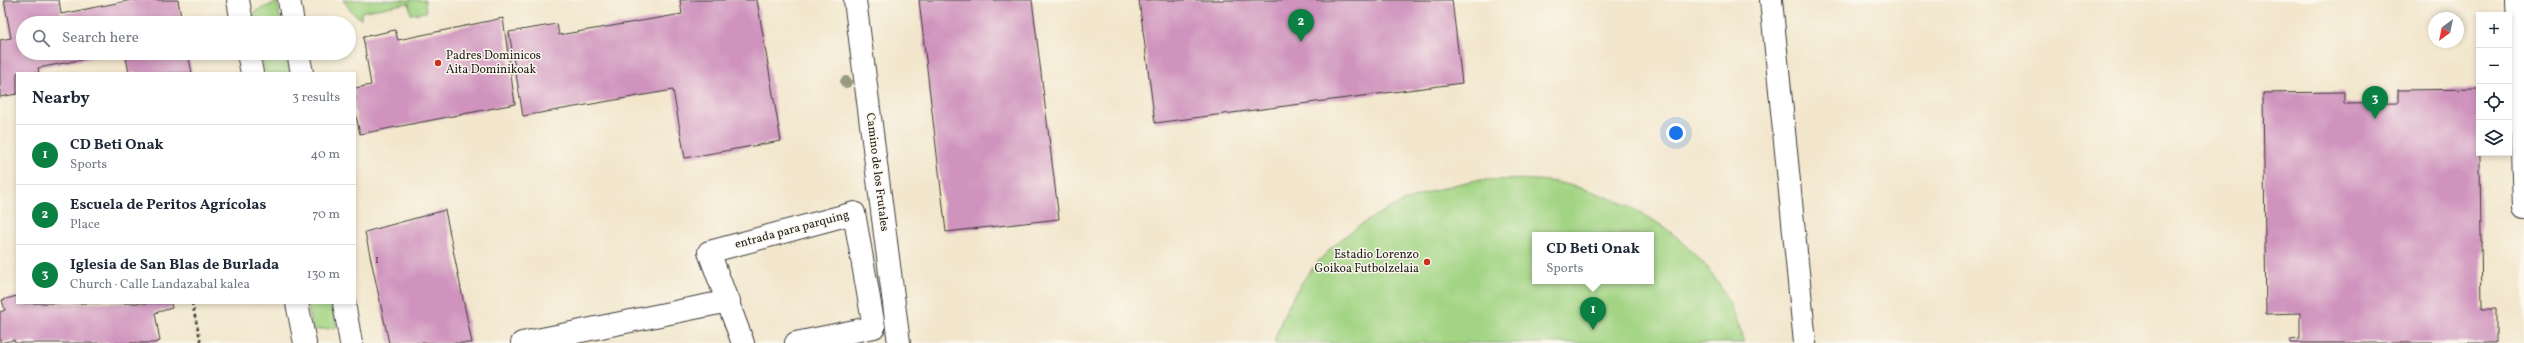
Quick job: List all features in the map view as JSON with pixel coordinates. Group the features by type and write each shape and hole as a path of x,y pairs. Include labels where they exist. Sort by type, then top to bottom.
{"street":[{"path":"238,0 241,16"},
{"path":"289,0 292,16"},
{"name":"Camino de los Frutales","path":"855,0 899,343"},
{"path":"1771,0 1805,343"},
{"path":"2517,0 2524,208"},
{"path":"249,60 252,72"},
{"path":"299,60 302,72"},
{"name":"entrada para parquing","path":"743,343 729,301 709,252 854,213 874,327 796,343"},
{"path":"522,343 729,301"},
{"path":"297,304 305,343"},
{"path":"344,304 351,343"}],"path":[{"path":"192,304 201,343"}],"green space":[{"path":"343,0 425,0 426,12 411,14 409,3 361,12 361,19 352,12"},
{"path":"277,2 280,16 255,16 254,12"},
{"path":"262,60 287,60 290,72 265,72"},
{"name":"Estadio Lorenzo Goikoa Futbolzelaia","path":"1521,179 1543,180 1565,184 1592,191 1618,201 1643,214 1666,229 1687,246 1706,266 1722,289 1734,314 1744,343 1274,343 1287,309 1304,279 1326,254 1351,232 1379,214 1410,199 1443,188 1477,180"},
{"path":"307,304 332,304 337,328 312,330"}],"building":[{"path":"4,0 59,0 61,14 132,0 178,0 181,16 16,16 16,60 80,60 38,68 39,72 16,72 16,94 0,97 0,40 11,38"},
{"path":"680,0 757,0 781,141 685,158 673,90 523,116 509,32 557,24 559,35 682,14"},
{"path":"919,0 1032,0 1059,219 946,232"},
{"path":"1139,0 1452,0 1462,83 1155,123"},
{"name":"Padres Dominicos Aita Dominikoak","path":"503,18 515,104 360,134 356,116 356,88 371,85 363,37 395,30 398,40"},
{"path":"126,60 189,60 192,72 129,72"},
{"path":"2476,89 2476,156 2480,156 2482,309 2496,309 2496,343 2290,343 2290,340 2300,339 2300,313 2266,314 2263,93 2344,92 2344,104 2398,103 2398,90"},
{"path":"445,210 472,343 389,343 365,232"},
{"path":"16,296 16,304 171,304 172,308 155,313 160,341 154,343 15,343 14,340 0,343 0,312 5,310 2,300"}],"place":[{"name":"Escuela de Peritos Agrícolas","path":"1301,42"},
{"name":"Padres Dominicos Aita Dominikoak","path":"438,63"},
{"name":"Iglesia de San Blas de Burlada","path":"2375,119"},
{"name":"Estadio Lorenzo Goikoa Futbolzelaia","path":"1427,262"},
{"name":"CD Beti Onak","path":"1593,330"}]}
